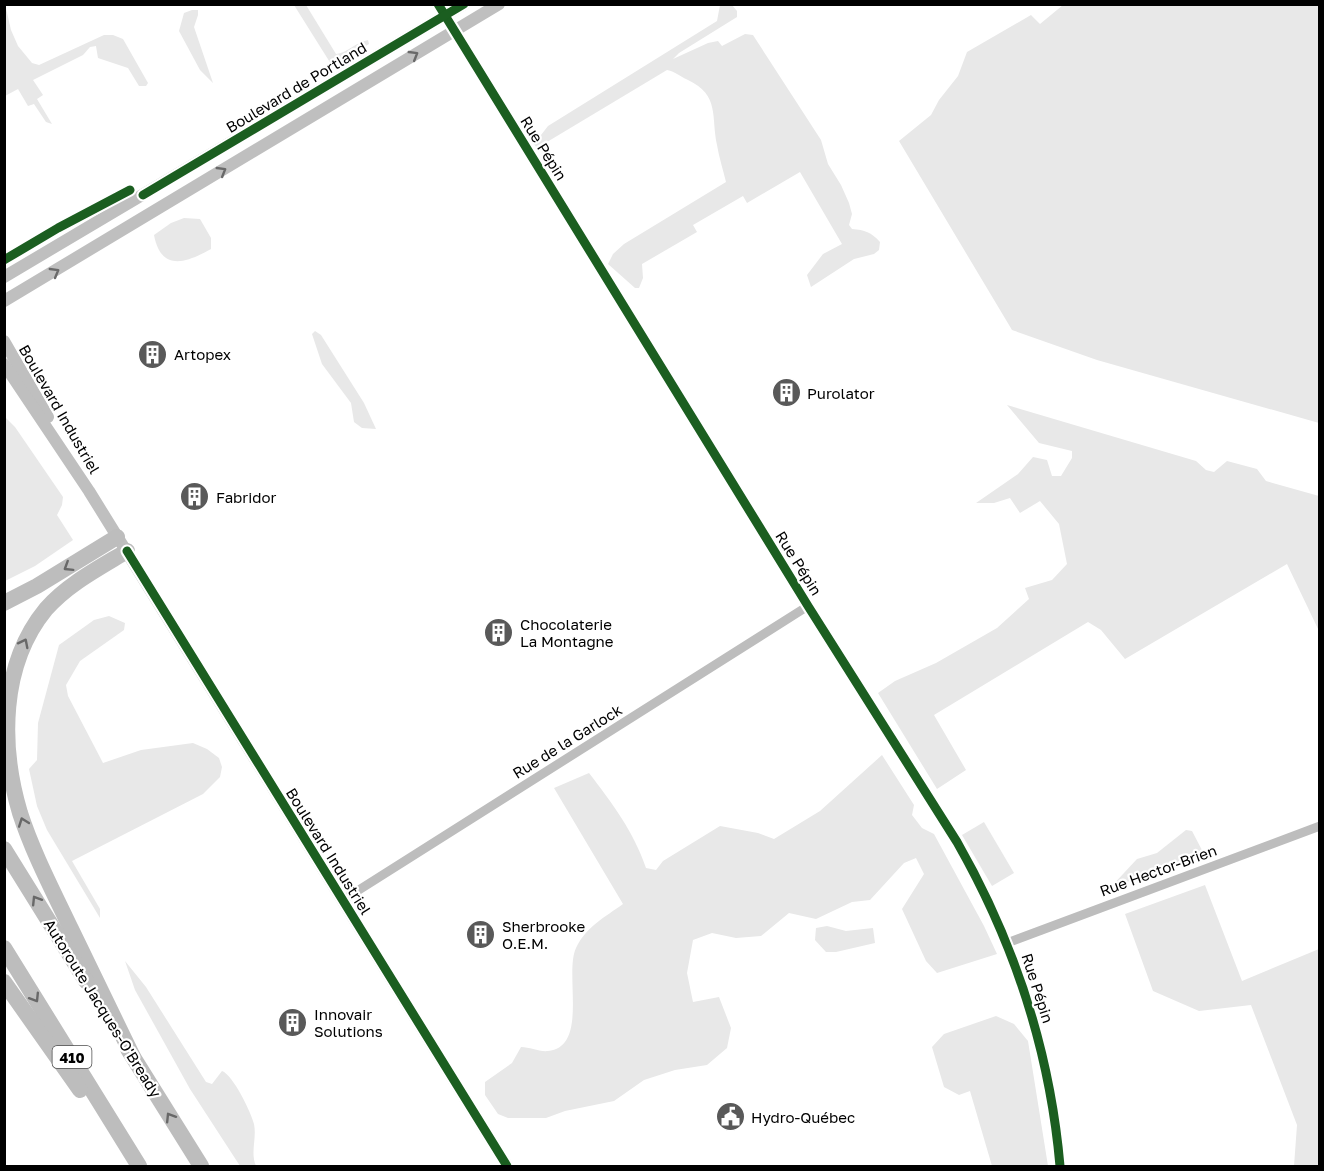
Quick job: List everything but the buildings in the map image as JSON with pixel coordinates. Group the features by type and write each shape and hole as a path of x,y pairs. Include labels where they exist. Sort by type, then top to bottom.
{"highway":[{"path":"4,603 122,544"},
{"path":"122,544 64,592 45,610 33,626 12,673 7,702 6,731 12,781 23,823 133,1057"},
{"name":"Autoroute Jacques-O'Bready","path":"4,849 201,1167"},
{"name":"410","path":"4,948 139,1167"},
{"path":"4,982 134,1167"}],"main road":[{"name":"Boulevard de Portland","path":"4,277 464,4"},
{"path":"4,301 499,4"},
{"name":"Boulevard Industriel","path":"4,341 89,491 507,1167"},
{"name":"Boulevard Industriel","path":"4,364 10,378 89,491"}],"street":[{"name":"Rue Pépin","path":"438,4 808,606 957,842 988,900 1007,943 1034,1022 1055,1120 1060,1167"},
{"name":"Rue de la Garlock","path":"343,900 808,606"},
{"name":"Rue Hector-Brien","path":"1007,943 1320,826"}],"shaded area":[{"path":"5,4 11,30 18,46 32,63 39,65 104,35 113,35 123,39 148,83 146,86 139,86 128,68 98,58 96,46 90,47 83,55 33,80 43,95 37,99 52,124 46,122 34,104 28,106 18,89 5,96"},
{"path":"294,5 306,5 336,54 364,41 368,40 369,44 334,65 331,64"},
{"path":"720,5 732,5 737,11 737,17 673,59 708,43 718,41 722,46 745,34 753,35 821,140 828,164 849,203 852,214 849,225 852,229 871,234 880,242 879,250 874,254 854,259 811,287 807,275 823,254 842,244 800,172 747,203 743,196 693,225 697,232 642,264 643,278 639,288 635,288 608,264 613,254 624,244 726,182 710,100 698,86 675,73 667,70 537,148 534,144 548,126 717,21"},
{"path":"1063,5 1319,5 1319,423 1097,360 1012,330 899,141 931,115 939,100 958,76 967,52 1031,15 1040,24"},
{"path":"198,10 194,27 213,83 200,70 179,31 184,13"},
{"path":"184,218 200,219 211,238 211,249 193,258 176,261 162,255 154,235 171,223"},
{"path":"315,331 321,335 364,403 376,429 362,428 354,422 351,403 322,364 312,334"},
{"path":"1007,405 1196,461 1206,470 1214,472 1227,461 1257,469 1266,481 1319,496 1319,631 1287,564 1125,659 1101,630 1088,622 934,715 966,770 937,789 878,693 895,681 936,663 997,628 1029,599 1025,588 1052,580 1067,564 1059,524 1040,501 1020,513 1010,498 994,503 976,503 1018,474 1033,457 1047,460 1052,476 1061,476 1072,458 1072,451 1039,443"},
{"path":"5,417 15,427 63,497 57,515 73,540 35,566 5,581"},
{"path":"109,616 125,623 124,630 80,661 66,685 68,696 103,763 141,750 193,743 219,758 222,767 220,777 203,794 72,861 100,909 100,918 47,830 37,806 29,769 37,760 38,723 59,645 94,620"},
{"path":"882,755 914,805 912,815 922,828 934,834 997,954 937,973 926,961 902,909 924,874 916,858 904,863 870,900 852,902 816,919 789,913 761,936 736,938 712,933 693,940 687,973 693,1002 719,997 731,1028 727,1048 707,1065 675,1070 644,1080 614,1101 565,1111 546,1118 508,1118 498,1114 485,1095 485,1082 512,1063 521,1047 548,1051 560,1046 568,1037 572,1024 572,975 576,948 591,928 623,904 554,788 589,773 629,830 646,868 656,870 663,861 720,826 758,833 774,839 820,811"},
{"path":"984,822 1014,873 992,886 962,835"},
{"path":"1186,830 1192,831 1204,854 1110,888 1137,859 1157,853"},
{"path":"1205,885 1242,981 1319,949 1319,1166 1294,1166 1297,1125 1251,1005 1199,1011 1153,991 1125,914"},
{"path":"827,926 846,931 873,928 875,943 836,952 826,952 815,940 816,928"},
{"path":"125,961 146,987 206,1082 212,1084 222,1071 236,1086 254,1124 256,1166 240,1166 190,1089 135,990"},
{"path":"996,1016 1014,1024 1028,1041 1048,1166 992,1166 970,1091 959,1095 944,1087 932,1047 944,1034"}],"cycle path":[{"path":"438,4 808,606 957,842 996,919 1026,999 1048,1081 1060,1166"},
{"path":"143,195 464,4"},
{"path":"4,260 130,190"},
{"path":"127,551 507,1166"}],"place":[{"name":"Artopex","path":"153,354"},
{"name":"Purolator","path":"786,393"},
{"name":"Fabridor","path":"195,497"},
{"name":"Chocolaterie La Montagne","path":"499,633"},
{"name":"Sherbrooke O.E.M.","path":"481,935"},
{"name":"Innovair Solutions","path":"293,1023"},
{"name":"Hydro-Québec","path":"730,1117"}]}
